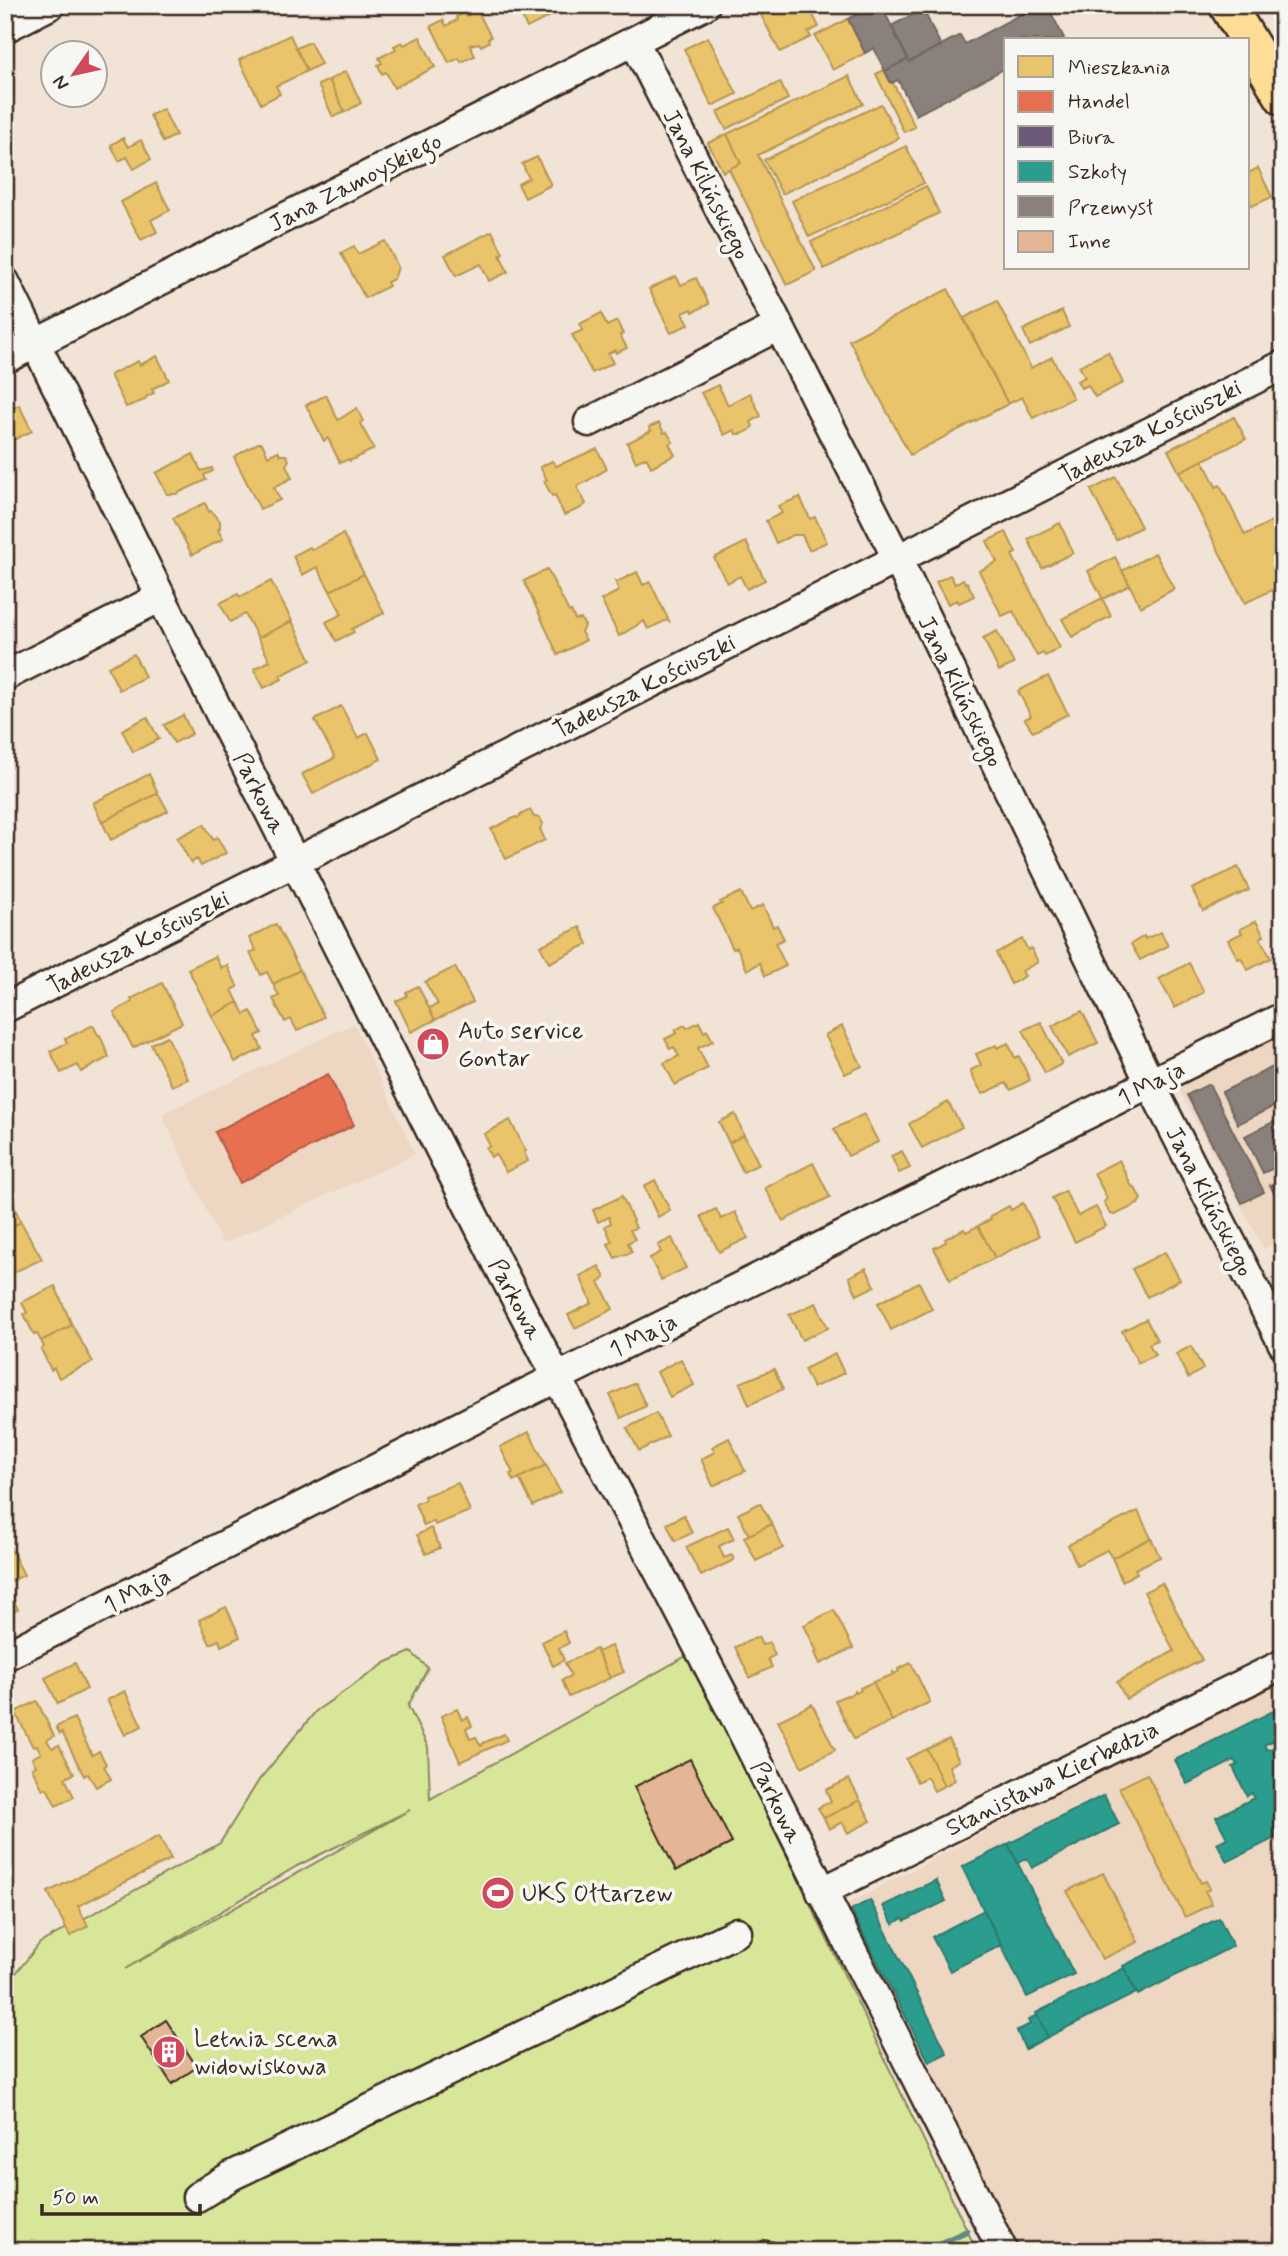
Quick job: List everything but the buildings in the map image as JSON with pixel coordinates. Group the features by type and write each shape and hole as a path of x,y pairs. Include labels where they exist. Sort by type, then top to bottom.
{"main road":[{"path":"1227,5 1247,38"},
{"path":"1250,43 1283,97"}],"street":[{"path":"5,28 50,5"},
{"name":"Jana Zamoyskiego","path":"5,359 705,5"},
{"name":"Jana Kilińskiego","path":"634,41 897,558 1150,1083 1283,1344"},
{"name":"Parkowa","path":"5,282 501,1270 737,1721 1003,2251"},
{"path":"589,422 779,326"},
{"name":"Tadeusza Kościuszki","path":"5,1009 1283,365"},
{"path":"5,676 161,597"},
{"name":"1 Maja","path":"5,1656 1283,1017"},
{"name":"Stanisława Kierbedzia","path":"821,1892 1283,1664"},
{"path":"197,2197 231,2176 737,1932"}],"shaded area":[{"path":"354,1024 415,1154 222,1244 162,1114"},
{"path":"1283,1031 1283,1240 1264,1249 1175,1082"},
{"path":"1283,1676 1283,2251 1021,2251 845,1905"}],"green space":[{"path":"411,1652 428,1668 408,1706 428,1747 430,1799 690,1654 977,2251 5,2251 5,1982 12,1978 40,1943 220,1843 259,1780 316,1711 387,1662","holes":["410,1810 125,1969 297,1866"]}],"waterway":[{"path":"923,2251 967,2231"}],"place":[{"name":"Auto service Gontar","path":"433,1044"},
{"name":"UKS Ołtarzew","path":"498,1893"},
{"name":"Letnia scena widowiskowa","path":"169,2052"}]}
